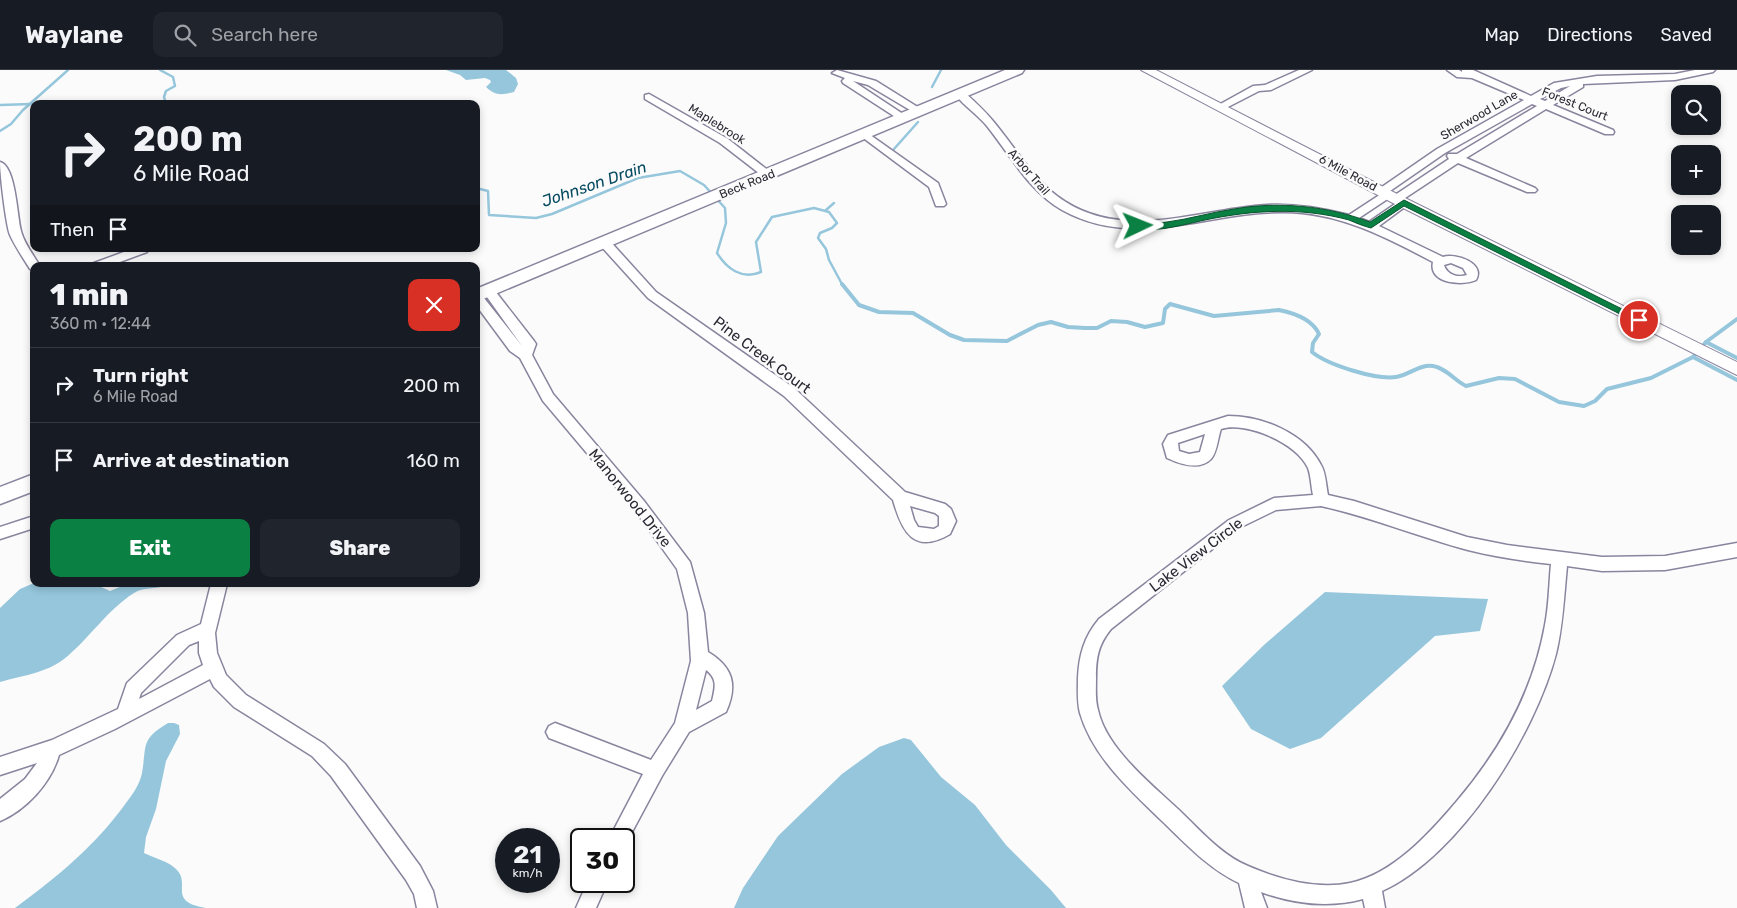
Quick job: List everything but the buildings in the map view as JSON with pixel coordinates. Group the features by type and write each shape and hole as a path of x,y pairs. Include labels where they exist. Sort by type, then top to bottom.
{"main road":[{"name":"Beck Road","path":"480,294 866,135 1017,70"},
{"path":"0,496 30,484"}],"street":[{"name":"6 Mile Road","path":"1148,70 1393,197 1737,369"},
{"path":"1225,110 1266,93 1267,88 1307,70"},
{"name":"Forest Court","path":"1452,70 1460,75 1470,73 1544,106 1610,132"},
{"name":"Sherwood Lane","path":"1393,197 1442,151 1558,85 1597,79 1675,77 1710,70"},
{"path":"834,72 872,83 919,111"},
{"path":"834,72 904,118"},
{"name":"Sherwood Lane","path":"1393,197 1575,87 1597,79"},
{"name":"Arbor Trail","path":"960,94 979,111 999,138 1048,195 1067,208 1094,219 1125,225 1155,226 1235,211 1264,208 1304,210 1352,218 1441,261"},
{"name":"Maplebrook","path":"649,97 724,140 768,175"},
{"path":"866,135 934,185 940,204"},
{"path":"1442,151 1531,190"},
{"path":"0,165 9,188 13,225 21,246 31,262"},
{"path":"1352,218 1393,197"},
{"path":"1371,226 1393,197"},
{"path":"0,229 13,225"},
{"name":"Pine Creek Court","path":"604,242 652,295 789,392 900,497"},
{"path":"109,262 135,252"},
{"name":"Manorwood Drive","path":"480,294 529,344 525,355 548,397 639,505 684,567 696,613 700,656 683,726 655,770 625,828"},
{"path":"1215,424 1243,420 1277,432 1290,440 1302,450 1315,467 1321,500"},
{"name":"Lake View Circle","path":"1560,559 1553,628 1541,675 1520,726 1485,784 1429,846 1389,878 1350,893 1312,894 1273,887 1248,876 1212,856 1142,788 1105,745 1090,713 1087,691 1087,665 1093,638 1105,624 1234,524 1274,504 1321,500 1362,510 1467,543 1507,552 1602,564 1665,563 1737,550"},
{"path":"0,533 30,523"},
{"path":"219,587 208,629 208,653 213,669 220,681 240,701 308,742 338,770 413,873 423,892 427,908"},
{"path":"126,714 133,688 183,640 208,629"},
{"name":"Manorwood Drive","path":"683,726 720,706 722,698 725,682 717,666 700,656"},
{"path":"0,766 51,750 213,669"},
{"path":"555,732 655,770"},
{"path":"0,811 22,795 42,773 49,763 51,750"},
{"path":"1248,876 1253,902 1257,908"},
{"path":"1371,885 1376,908"},
{"path":"586,908 593,893"}],"water":[{"path":"446,70 506,70 516,78 518,84 514,92 499,94 492,92 486,87 491,82 490,80 485,78 466,80 460,75"},
{"path":"30,585 30,587 101,587 110,591 120,587 161,587 143,589 124,600 73,651 57,664 33,674 0,682 0,608 20,589"},
{"path":"1325,592 1488,599 1480,631 1435,636 1321,738 1290,749 1251,729 1222,686 1265,644"},
{"path":"168,723 179,725 180,734 166,761 156,809 146,837 144,853 173,866 182,880 183,897 194,905 206,908 15,908 75,860 102,833 131,796 140,781 146,744 149,739"},
{"path":"904,738 911,740 941,777 975,805 1006,845 1051,890 1066,908 734,908 743,888 778,836 842,774 879,747"}],"waterway":[{"path":"34,100 68,70"},
{"name":"Johnson Drain","path":"160,70 173,77 175,86 166,91 165,100"},
{"path":"932,87 941,70"},
{"path":"0,105 30,104"},
{"path":"0,131 11,124 30,104"},
{"path":"894,149 918,122"},
{"name":"Johnson Drain","path":"480,189 488,191 489,215 536,218 552,214 638,178 680,171 704,185 725,208 726,223 717,253 725,264 741,274 748,275 761,272 756,242 772,217 814,208 829,212 837,223 832,228 820,233 818,238 826,249 829,260 843,286"},
{"path":"826,210 834,203"},
{"name":"Johnson Drain","path":"842,284 859,305 879,312 913,313 950,335 964,340 1007,341 1038,325 1051,322 1068,327 1085,328 1097,328 1111,321 1127,322 1145,327 1163,323 1165,309 1170,304 1214,316 1279,310 1302,318 1316,329 1319,334 1313,343 1312,352 1329,362 1352,370 1377,376 1396,377 1419,368 1433,366 1442,369 1466,386 1499,378 1515,379 1559,402 1584,406 1595,401 1607,389 1651,378 1693,357"},
{"name":"Johnson Drain","path":"1706,342 1737,319"},
{"name":"Johnson Drain","path":"1693,357 1706,342"},
{"path":"1706,342 1737,358"},
{"path":"1693,357 1737,380"}],"route":[{"path":"1138,226 1175,224 1235,211 1264,208 1286,208 1327,213 1352,218 1371,226 1404,203 1639,320"}]}
